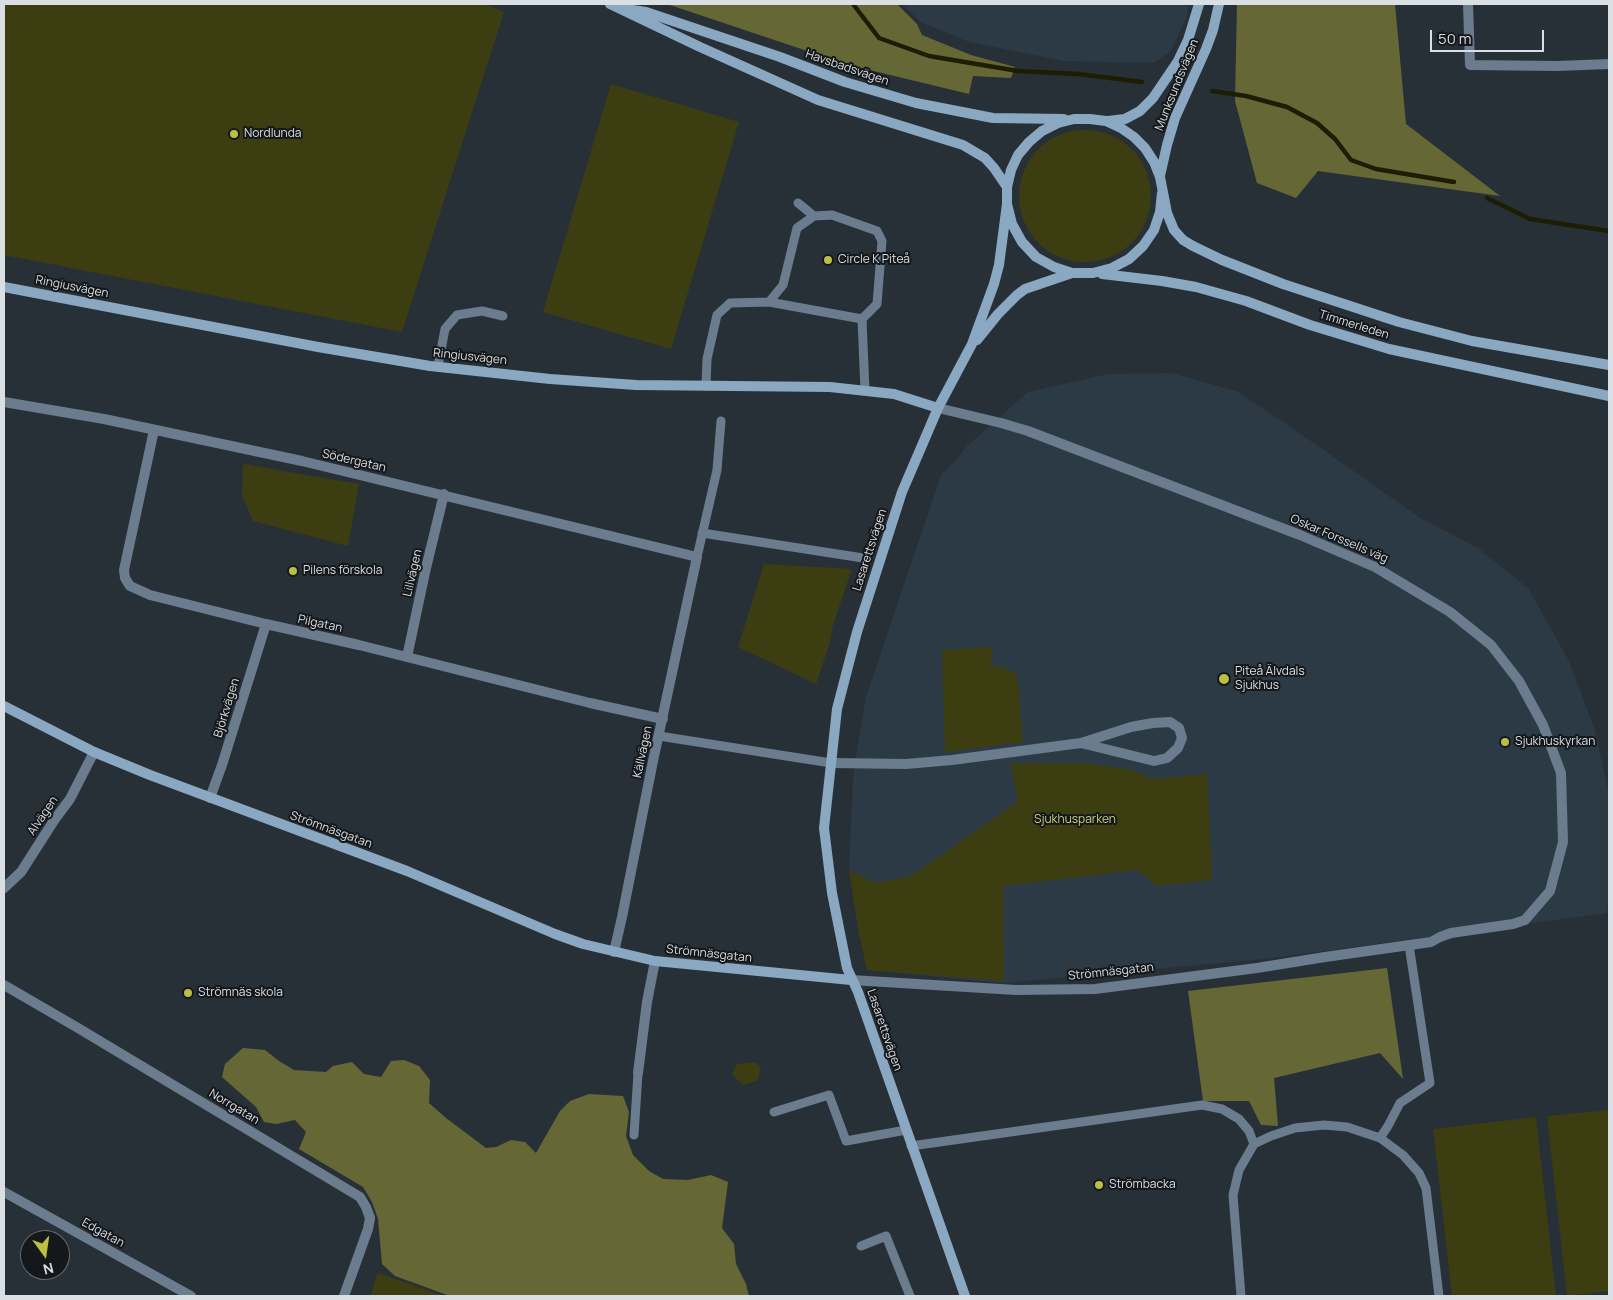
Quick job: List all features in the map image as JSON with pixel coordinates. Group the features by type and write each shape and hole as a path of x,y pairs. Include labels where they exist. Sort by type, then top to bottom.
{"street":[{"name":"Munksundsvägen","path":"1106,121 1125,119 1140,111 1153,98 1178,61 1188,40 1199,4"},
{"name":"Munksundsvägen","path":"1160,177 1167,145 1176,118 1206,49 1219,4"},
{"path":"1468,4 1470,66 1609,64"},
{"name":"Havsbadsvägen","path":"615,6 655,15 780,57 845,82 916,103 993,118 1074,119"},
{"name":"Havsbadsvägen","path":"615,6 733,63 818,100 963,145 985,158 1007,187"},
{"path":"1074,119 1106,121 1121,128 1140,142 1154,162 1160,177 1162,193 1160,212 1154,230 1143,246 1129,260 1112,268 1093,273 1072,273 1054,268 1036,257 1022,242 1012,224 1007,204 1007,187 1011,170 1018,155 1042,131 1058,123 1074,119"},
{"name":"Timmerleden","path":"1162,193 1174,230 1183,240 1222,260 1344,305 1399,322 1459,337 1609,365"},
{"name":"Lasarettsvägen","path":"965,1296 858,992 846,968 827,858 824,828 837,709 857,632 902,492 938,408 972,344 994,284 1007,204"},
{"name":"Lasarettsvägen","path":"967,355 982,333 1017,295 1025,289 1072,273"},
{"name":"Timmerleden","path":"1093,273 1162,280 1196,288 1246,301 1389,349 1609,396"},
{"name":"Ringiusvägen","path":"4,287 318,347 438,366 636,385 830,387 894,394 938,408"},
{"name":"Södergatan","path":"4,402 154,430 302,461 444,494 696,557"},
{"name":"Oskar Forssells väg","path":"938,408 1028,431 1300,535 1375,567 1450,612 1491,646 1519,681 1543,725 1561,773 1563,842 1550,892"},
{"name":"Pilgatan","path":"154,430 124,570 125,578 130,586 150,595 266,624 663,719"},
{"name":"Lillvägen","path":"407,657 444,494"},
{"name":"Källvägen","path":"614,952 696,557"},
{"name":"Björkvägen","path":"210,798 266,624"},
{"name":"Strömnäsgatan","path":"4,706 94,752 210,798 407,871 555,934 583,944 656,961 851,980 1016,990 1095,989 1257,968 1431,942 1451,933 1513,924 1525,920 1550,892"},
{"path":"831,763 897,764 1011,753 1081,743 1131,727 1153,723 1170,722 1179,728 1182,738 1178,748 1167,758 1154,761 1081,743"},
{"name":"Alvägen","path":"4,888 20,872 70,799 94,752"},
{"name":"Strömnäsgatan","path":"638,1073 647,1002 656,961"},
{"name":"Norrgatan","path":"4,985 360,1197 370,1218 368,1229 344,1296"},
{"name":"Edgatan","path":"4,1192 191,1296"}],"lane":[{"path":"798,203 814,216"},
{"path":"769,302 783,285 797,228 814,216 832,215 877,231 882,241 877,304 862,319 865,391"},
{"path":"706,386 707,360 717,315 730,303 769,302 862,319"},
{"path":"438,366 445,329 457,315 482,311 503,316"},
{"path":"696,557 717,470 721,421"},
{"path":"702,533 862,558"},
{"path":"659,736 831,763"},
{"path":"1380,1138 1400,1103 1430,1083 1410,945"},
{"path":"634,1136 638,1073"},
{"path":"774,1112 829,1095 846,1141 906,1130"},
{"path":"911,1146 1202,1105 1222,1109 1239,1119 1249,1131 1254,1144"},
{"path":"1241,1296 1233,1195 1239,1170 1254,1144 1295,1128 1324,1125 1348,1127 1380,1138 1403,1155 1419,1172 1426,1188 1438,1296"},
{"path":"861,1246 886,1236 910,1296"}],"shaded area":[{"path":"902,4 1189,4 1187,16 1171,51 1154,63 1063,61 969,42 921,22"},
{"name":"Piteå Älvdals Sjukhus","path":"1171,373 1236,391 1422,519 1478,548 1528,588 1569,661 1595,731 1609,795 1609,894 1607,913 1264,959 1004,983 867,970 849,870 853,779 857,750 866,697 941,475 967,446 1028,392 1109,374"}],"green space":[{"name":"Nordlunda","path":"4,4 486,4 504,12 402,332 4,255"},
{"path":"667,4 897,4 917,24 922,35 971,55 1015,67 1011,78 973,76 969,94 849,65"},
{"path":"1237,4 1395,4 1406,124 1500,196 1318,171 1296,198 1257,183 1235,101"},
{"path":"611,84 739,122 671,349 543,312"},
{"path":"1085,130 1098,131 1110,135 1132,149 1146,171 1150,183 1150,209 1146,221 1132,243 1110,257 1098,261 1085,262 1072,261 1060,257 1038,243 1024,221 1020,209 1019,196 1020,183 1024,171 1038,149 1060,135 1072,131"},
{"path":"243,464 359,484 348,546 253,521 242,495"},
{"path":"764,564 852,569 816,684 738,647"},
{"path":"992,647 991,666 998,665 1017,674 1023,742 945,752 942,650"},
{"name":"Sjukhusparken","path":"1010,763 1085,763 1133,770 1152,779 1207,774 1212,880 1157,886 1137,870 1003,886 1004,981 867,970 849,870 875,883 911,876 1018,801"},
{"path":"1387,968 1403,1079 1380,1053 1274,1078 1278,1126 1261,1125 1249,1101 1203,1101 1188,991"},
{"path":"243,1048 265,1050 294,1070 326,1072 333,1066 352,1062 364,1074 381,1077 391,1061 404,1060 419,1066 430,1080 429,1103 486,1148 496,1147 511,1140 525,1142 536,1153 560,1111 570,1101 589,1094 623,1096 629,1112 626,1136 633,1155 649,1171 663,1179 688,1180 711,1175 728,1182 722,1228 734,1244 736,1264 746,1284 749,1296 450,1296 395,1276 382,1264 378,1219 372,1202 363,1187 299,1149 306,1132 295,1120 276,1124 264,1122 256,1107 222,1077 225,1064"},
{"path":"755,1062 761,1068 757,1081 742,1085 732,1074 737,1064"},
{"path":"1609,1110 1609,1291 1567,1296 1547,1116"},
{"path":"1536,1117 1556,1296 1452,1296 1433,1129"},
{"path":"378,1273 444,1296 370,1296"}],"waterway":[{"path":"853,4 879,38 929,56 1018,71 1078,74 1142,82"},
{"path":"1212,91 1246,96 1287,107 1317,123 1335,139 1351,160 1376,169 1454,182"},
{"path":"1487,198 1530,219 1609,231"}],"place":[{"name":"Nordlunda","path":"234,134"},
{"name":"Circle K Piteå","path":"828,260"},
{"name":"Pilens förskola","path":"293,571"},
{"name":"Piteå Älvdals Sjukhus","path":"1224,679"},
{"name":"Sjukhuskyrkan","path":"1505,742"},
{"name":"Strömnäs skola","path":"188,993"},
{"name":"Strömbacka","path":"1099,1185"}]}
